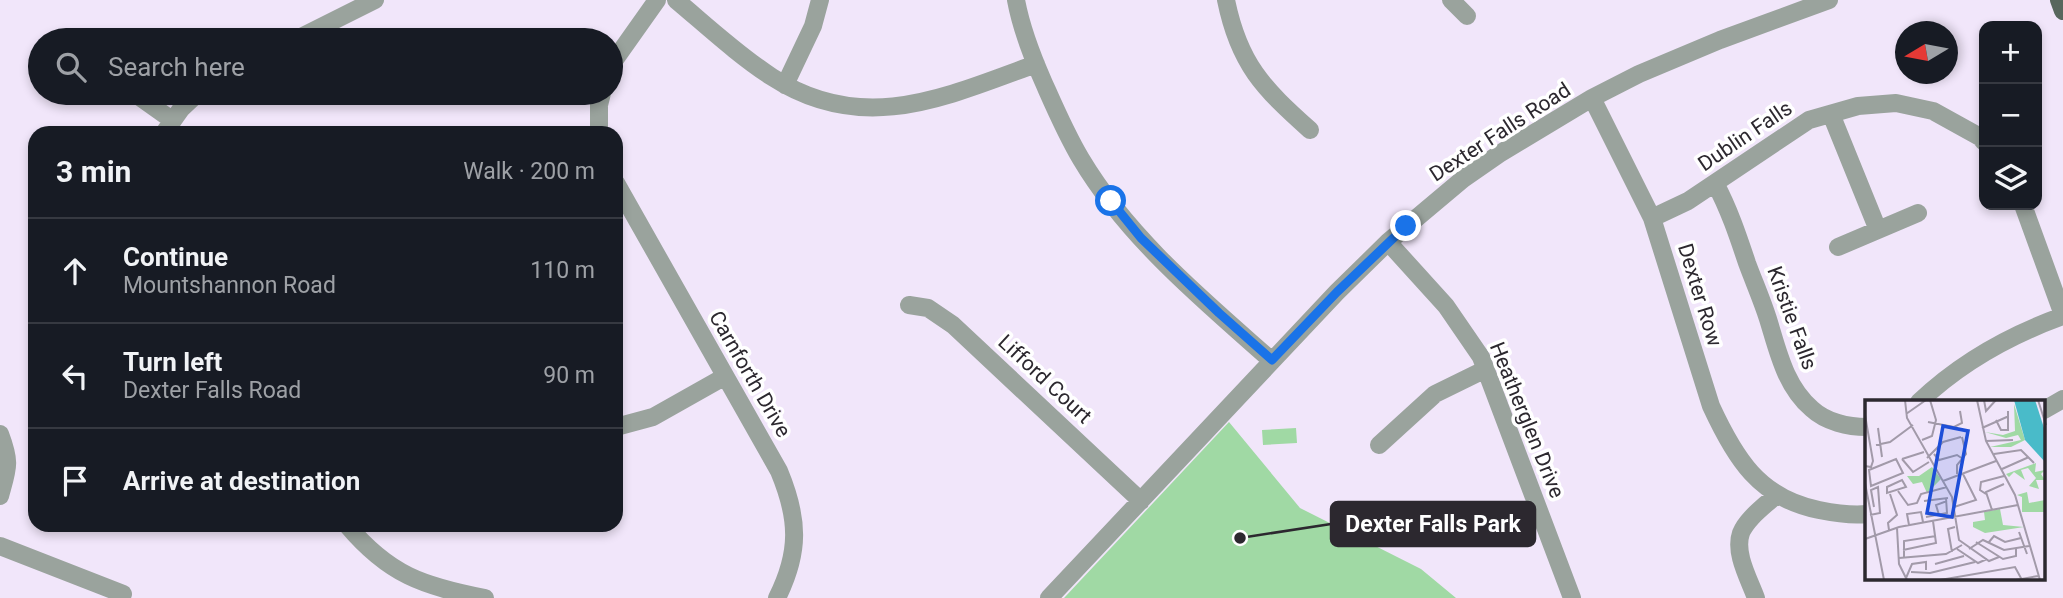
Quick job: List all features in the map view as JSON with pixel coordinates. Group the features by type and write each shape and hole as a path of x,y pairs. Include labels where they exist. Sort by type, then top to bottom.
{"main road":[{"path":"2059,0 2063,11"}],"street":[{"path":"319,28 375,0"},
{"path":"623,48 657,0"},
{"path":"676,0 752,63 785,85 831,104 878,108 928,102 1036,64"},
{"path":"785,85 813,26 820,0"},
{"path":"1016,0 1036,64 1060,120 1082,160 1111,201 1141,238 1272,360"},
{"path":"1226,0 1234,35 1250,67 1270,92 1310,130"},
{"path":"1451,0 1467,16"},
{"name":"Dexter Falls Road","path":"1049,598 1272,360 1388,242 1463,179 1592,98 1720,40 1808,4 1829,0"},
{"name":"Dexter Row","path":"1592,98 1652,218 1715,415 1739,459 1758,481 1776,495 1803,507 1865,514"},
{"name":"Dublin Falls","path":"1652,218 1688,201 1809,120 1858,106 1896,103 1933,111 1979,136"},
{"path":"146,105 168,126 187,105"},
{"path":"598,105 599,126"},
{"path":"1831,114 1878,230"},
{"name":"Kristie Falls","path":"1715,183 1732,219 1779,359 1797,393 1813,411 1834,422 1865,427"},
{"name":"Carnforth Drive","path":"623,196 779,471 792,504 794,555 777,598"},
{"path":"1921,400 1981,354 2063,315 2025,210"},
{"path":"1838,247 1918,213"},
{"name":"Heatherglen Drive","path":"1388,242 1446,306 1481,356 1572,598"},
{"name":"Lifford Court","path":"909,305 928,309 953,325 1141,501"},
{"path":"1379,445 1435,394 1486,369"},
{"path":"623,425 653,417 724,377"},
{"path":"2046,409 2063,400"},
{"path":"0,434 7,454 8,468 0,496"},
{"path":"1756,598 1739,547 1741,533 1749,520 1776,495"},
{"path":"353,532 368,548 418,582 485,598"},
{"path":"0,546 123,594"}],"green space":[{"path":"1229,422 1300,508 1421,569 1456,598 1064,598"},
{"path":"1296,428 1297,443 1263,445 1262,430"}],"place":[{"name":"Dexter Falls Park","path":"1240,538"}],"route":[{"path":"1111,201 1141,238 1272,360 1337,292 1406,226"}]}
